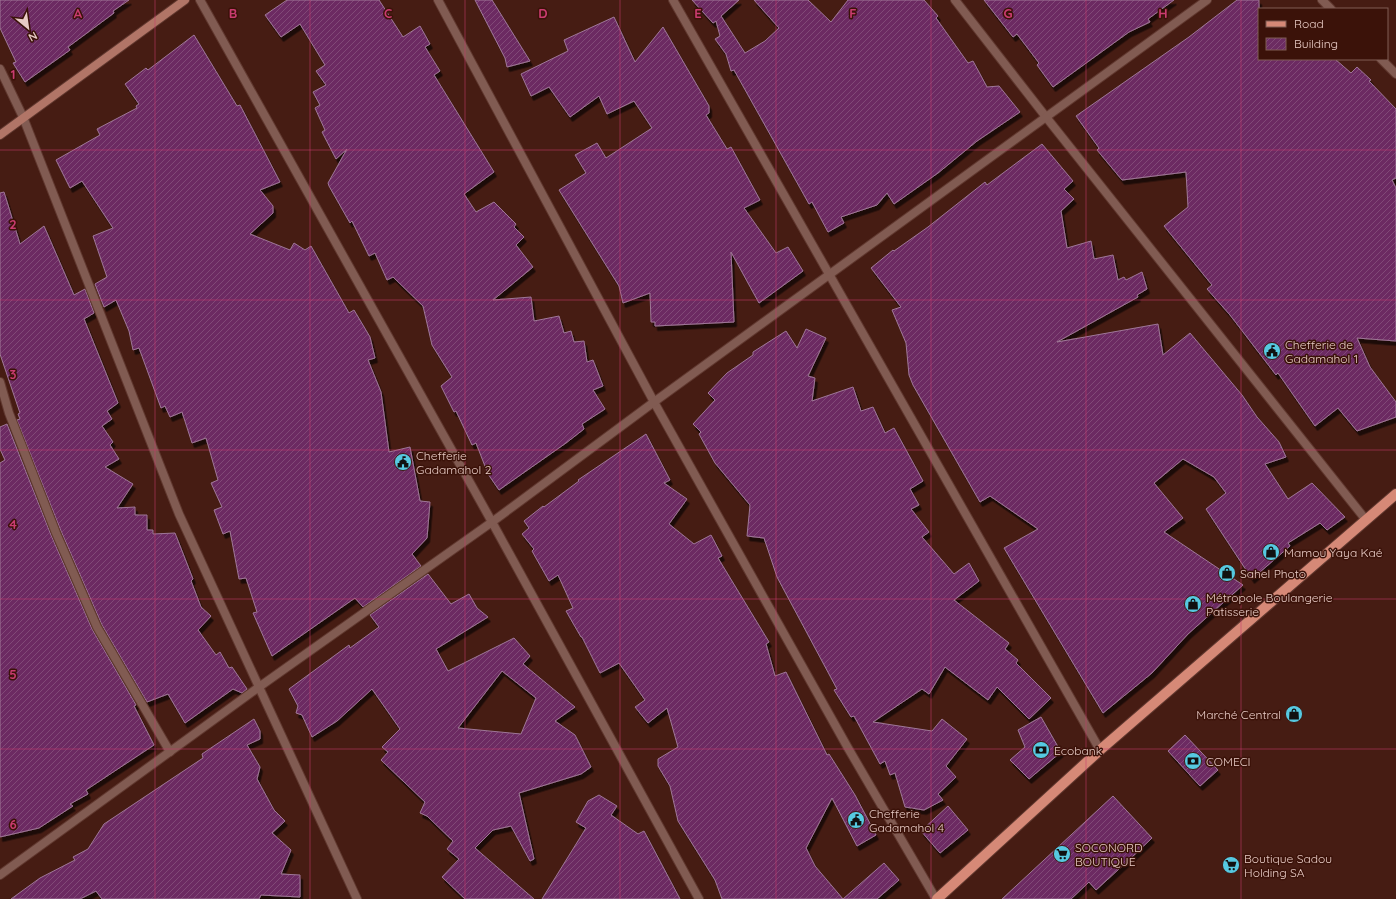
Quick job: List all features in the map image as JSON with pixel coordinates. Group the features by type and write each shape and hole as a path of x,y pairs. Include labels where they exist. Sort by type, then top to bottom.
{"main road":[{"path":"0,135 184,0"},
{"path":"937,899 1100,750 1396,494"}],"street":[{"path":"200,0 492,522 699,899"},
{"path":"438,0 654,402 852,755 937,899"},
{"path":"673,0 1100,750"},
{"path":"955,0 1366,520"},
{"path":"0,875 259,687 492,522 829,274 1207,0"},
{"path":"1322,0 1330,8"},
{"path":"1382,60 1396,74"},
{"path":"0,69 23,117 179,514 357,899"},
{"path":"0,382 9,414 53,526 97,627 170,752"}],"building":[{"path":"0,0 129,0 68,47 70,50 25,82 13,63 16,62 0,28"},
{"path":"287,0 379,0 403,37 420,26 430,44 425,47 440,71 434,75 494,172 464,194 476,212 494,202 516,224 514,227 524,237 516,245 533,267 493,300 531,297 534,321 559,316 564,333 571,331 574,342 584,341 587,362 593,360 603,386 593,390 605,409 582,424 584,429 566,443 499,490 488,474 476,443 472,445 456,411 454,412 441,386 452,377 432,345 423,306 393,277 387,280 375,253 369,256 352,221 350,223 329,186 328,183 347,149 336,159 322,132 325,130 315,108 320,105 313,92 326,85 316,71 325,65 300,24 281,37 265,15"},
{"path":"475,0 492,0 530,61 507,67 505,58"},
{"path":"692,0 739,0 721,16 745,53 765,41 779,28 754,0 808,0 831,22 848,0 924,0 938,16 936,18 968,63 973,61 987,87 999,86 1020,112 977,141 938,173 894,204 887,193 877,205 841,217 844,223 828,232 812,202 809,204 734,70 731,71 726,54 715,39 720,36 716,21 713,23"},
{"path":"984,0 1174,0 1148,19 1150,22 1129,32 1053,87 1037,65 1039,63 1017,34 1013,37"},
{"path":"1237,0 1259,0 1258,60 1336,60 1351,73 1357,67 1371,80 1369,81 1396,109 1396,178 1392,180 1396,188 1396,341 1357,338 1370,367 1396,402 1396,417 1357,431 1338,408 1315,426 1278,373 1276,375 1230,315 1207,289 1212,285 1164,226 1188,207 1186,172 1122,180 1097,150 1099,148 1076,116 1189,37"},
{"path":"614,17 635,62 663,27 709,106 709,113 706,115 727,149 731,147 760,200 744,208 776,253 788,247 803,271 759,303 731,252 734,322 655,326 655,322 651,322 650,293 623,303 619,286 559,190 586,173 575,155 597,143 606,158 652,128 634,101 607,114 599,96 570,117 549,87 531,96 521,74 568,51 564,40"},
{"path":"194,35 237,106 240,105 280,182 260,190 273,206 273,213 250,234 290,250 294,243 305,250 311,246 349,313 354,310 370,337 375,358 368,360 381,392 389,452 410,447 420,501 430,502 427,538 412,554 421,566 363,607 355,598 272,656 253,613 257,612 246,578 239,579 230,531 223,534 214,510 222,507 211,483 218,480 206,438 192,443 182,412 170,417 165,406 161,408 139,348 133,350 129,331 116,300 104,307 95,284 107,277 93,236 113,228 82,181 70,188 56,160 100,135 97,129 137,108 136,106 139,104 125,84 146,68 148,70"},
{"path":"1042,144 1073,181 1064,189 1074,199 1061,211 1067,248 1091,241 1094,259 1113,255 1118,280 1124,277 1126,280 1142,272 1147,289 1137,295 1138,297 1057,342 1158,324 1163,355 1190,333 1242,395 1257,417 1279,442 1286,457 1265,464 1288,499 1312,483 1345,517 1327,530 1320,523 1288,543 1290,546 1252,579 1206,509 1226,493 1214,477 1183,459 1154,483 1183,518 1164,532 1243,585 1188,634 1152,673 1103,713 1004,548 1038,529 990,496 980,502 913,385 909,375 906,343 892,310 901,307 871,268 893,250 894,251 928,227 985,182 987,185"},
{"path":"4,192 20,244 44,226 74,295 85,289 94,313 84,319 118,403 107,411 112,419 102,426 113,442 110,445 119,459 105,467 133,484 117,508 135,507 135,515 147,515 147,530 153,530 153,534 175,533 193,579 191,581 201,607 211,616 198,630 216,655 220,652 229,668 232,667 247,689 242,693 233,689 185,723 168,694 147,702 102,625 61,531 17,420 20,419 18,414 20,413 0,354 0,193"},
{"path":"806,329 826,338 808,376 815,378 812,401 853,387 861,411 873,407 885,433 894,428 923,481 910,489 919,505 911,509 929,532 922,537 954,574 969,563 979,581 954,600 1009,643 1005,649 1018,660 1016,663 1051,698 1029,719 997,687 988,700 945,667 929,694 922,689 873,722 932,731 942,719 967,739 946,766 956,777 938,794 943,800 924,810 905,807 895,773 890,775 885,761 880,764 854,716 851,717 834,690 837,689 777,577 764,538 747,536 750,505 715,463 699,434 701,432 693,424 715,400 708,393 727,373 753,355 753,352 786,331 797,348"},
{"path":"7,424 51,535 92,629 136,705 134,706 154,745 86,790 88,794 70,804 73,806 39,828 0,837 0,463 5,460 0,449 0,427"},
{"path":"646,434 670,480 664,483 687,499 669,524 694,544 711,535 722,556 718,558 769,642 766,644 775,676 786,672 827,755 829,754 855,795 876,835 857,846 832,798 806,848 815,866 843,899 722,899 715,880 678,821 670,786 658,766 658,759 678,747 667,708 648,723 635,707 645,700 619,663 600,673 582,637 566,611 573,608 558,575 549,581 532,551 534,549 522,534 529,528 524,521 579,481 578,480"},
{"path":"428,574 451,604 469,594 477,608 488,617 436,649 448,671 514,638 530,656 523,664 575,707 555,721 575,735 591,767 581,774 519,793 534,859 530,861 511,826 493,830 475,848 534,899 465,899 442,877 459,859 447,849 453,841 427,816 420,813 425,802 381,760 388,752 382,747 400,729 372,689 337,721 312,737 302,715 296,713 298,706 289,689 349,645 350,648 379,627 370,615","holes":["502,671 536,698 521,734 458,728"]},
{"name":"Ecobank","path":"1041,717 1061,752 1029,779 1010,760 1025,747 1018,730"},
{"path":"254,719 260,731 260,739 247,745 260,767 257,779 274,810 285,821 272,833 291,850 281,874 300,875 300,897 261,895 259,899 102,899 96,891 80,899 11,899 40,878 75,860 73,857 88,849 104,824 203,758 202,754"},
{"name":"COMECI","path":"1185,735 1218,770 1200,786 1168,751"},
{"path":"599,795 617,806 611,815 638,834 644,831 680,899 542,899 586,828 576,822 588,801"},
{"path":"1113,796 1152,838 1131,858 1096,890 1089,882 1071,899 1002,899"},
{"path":"948,806 968,830 940,853 921,831"},
{"path":"884,863 899,880 877,899 843,899"}],"place":[{"name":"Chefferie de Gadamahol 1","path":"1272,351"},
{"name":"Chefferie Gadamahol 2","path":"403,462"},
{"name":"Mamou Yaya Kaé","path":"1271,552"},
{"name":"Sahel Photo","path":"1227,573"},
{"name":"Métropole Boulangerie Patisserie","path":"1193,604"},
{"name":"Marché Central","path":"1294,714"},
{"name":"Ecobank","path":"1041,750"},
{"name":"COMECI","path":"1193,761"},
{"name":"Chefferie Gadamahol 4","path":"856,820"},
{"name":"SOCONORD BOUTIQUE","path":"1062,854"},
{"name":"Boutique Sadou Holding SA","path":"1231,865"}]}
